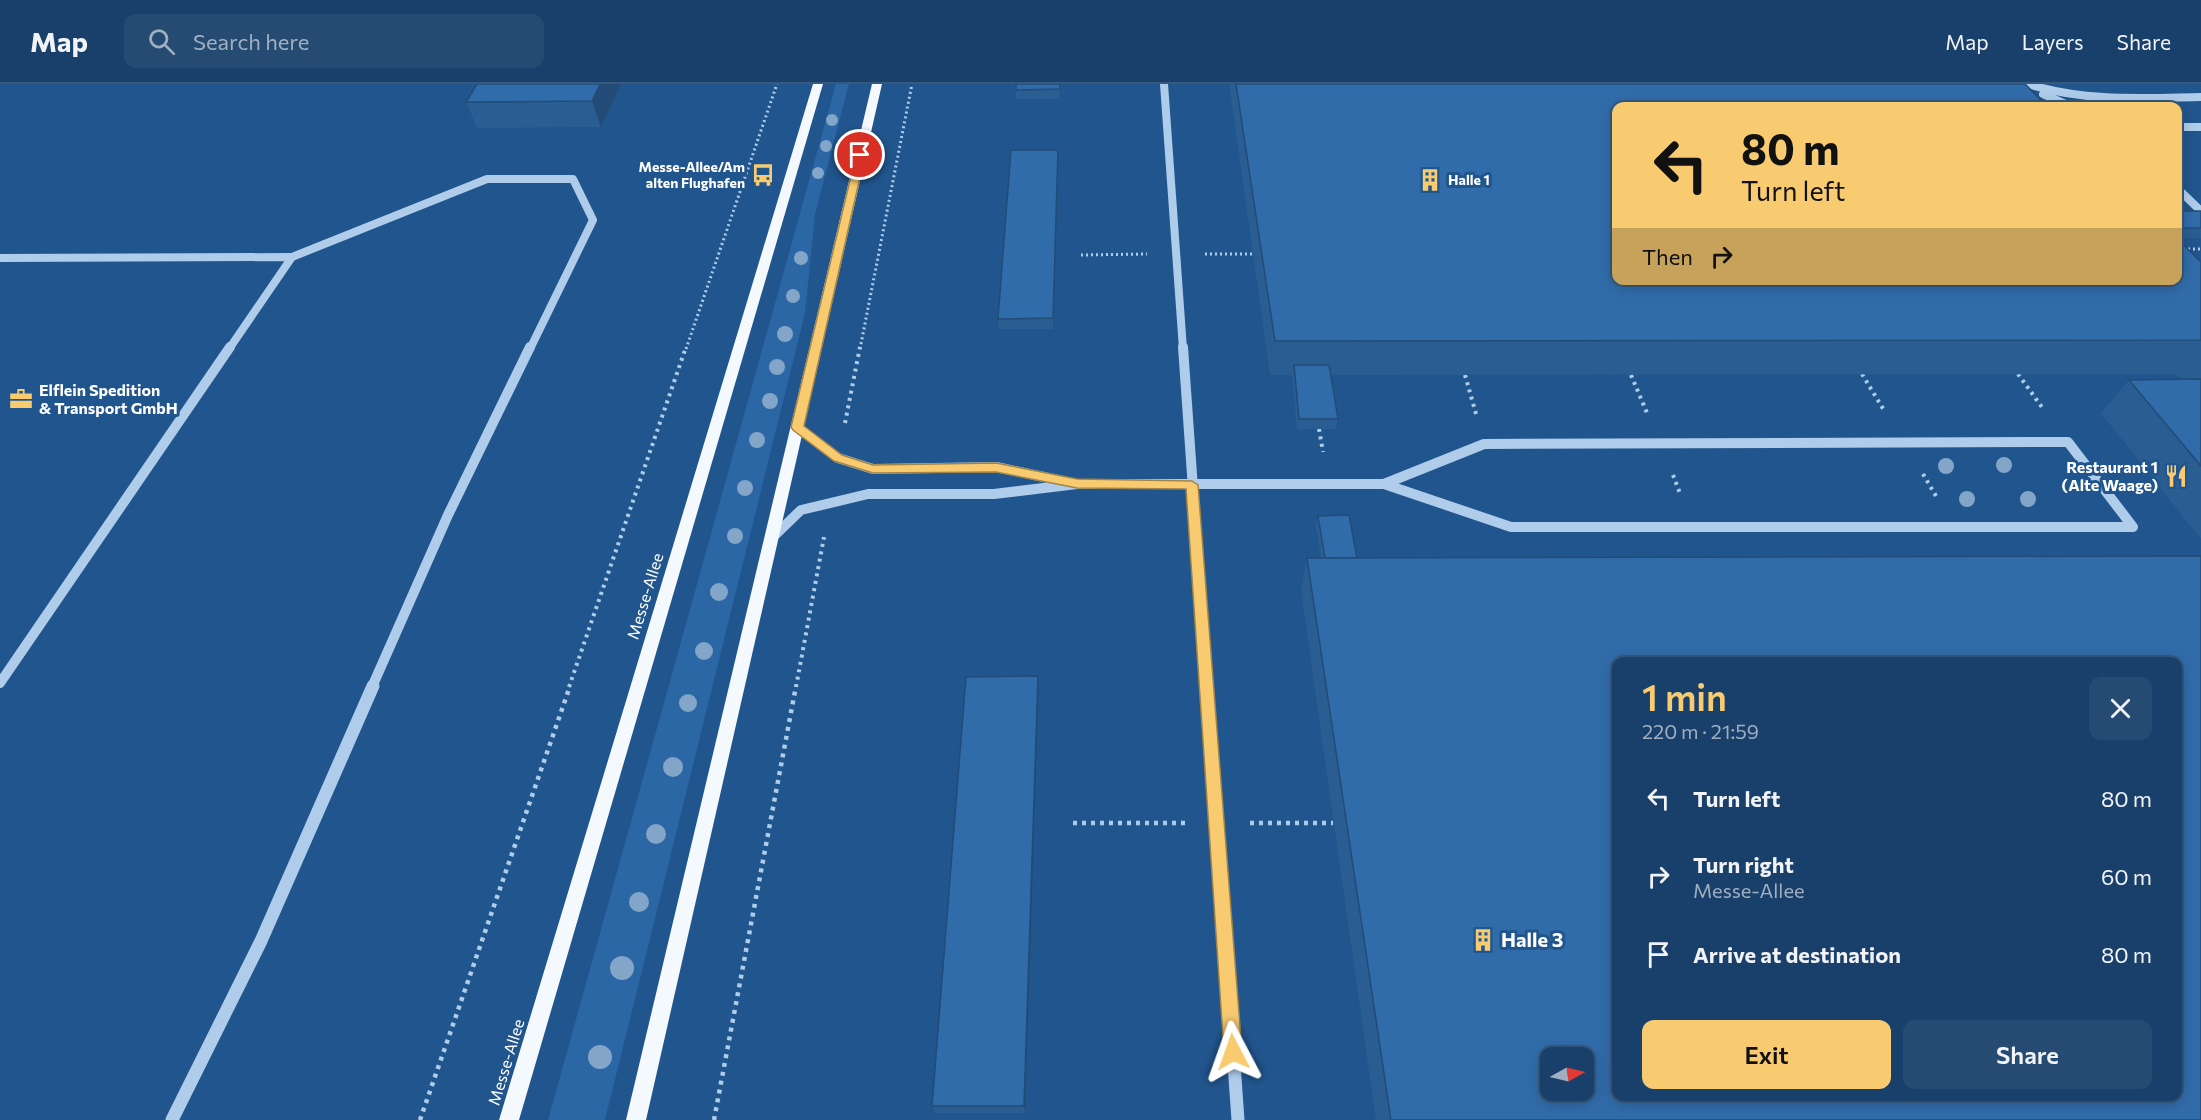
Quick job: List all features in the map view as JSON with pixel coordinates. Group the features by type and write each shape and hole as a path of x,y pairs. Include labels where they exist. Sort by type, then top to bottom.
{"main road":[{"name":"Messe-Allee","path":"509,1120 818,84"},
{"path":"636,1120 877,84"}],"lane":[{"path":"1164,84 1238,1120"},
{"path":"2021,84 2061,102"},
{"path":"2028,84 2067,102"},
{"path":"2038,84 2044,90 2084,97 2201,97"},
{"path":"2084,97 2089,102"},
{"path":"2182,127 2201,127"},
{"path":"0,258 292,257 487,180 573,179 593,220 448,515 261,941 172,1120"},
{"path":"2182,193 2201,211"},
{"path":"0,684 292,257"},
{"path":"797,427 838,458 873,469 996,467 1077,484"},
{"path":"772,538 801,510 868,494 993,494 1077,484 1384,484 1511,527 2133,527 2068,442 1484,444 1384,484"}],"path":[{"path":"420,1120 777,84"},
{"path":"838,458 912,84"},
{"path":"2182,249 2201,249"},
{"path":"1862,374 1954,527"},
{"path":"1465,375 1484,444"},
{"path":"1631,375 1694,527"},
{"path":"714,1120 830,504"}],"shaded area":[{"path":"836,84 849,84 815,214 805,313 605,1120 548,1120"}],"building":[{"path":"477,84 600,84 592,101 466,102"},
{"path":"1016,84 1060,84 1060,89 1016,90"},
{"name":"Halle 1","path":"1236,84 2025,84 2043,102 1612,102 1612,285 2182,285 2182,243 2201,262 2201,340 1275,341"},
{"path":"1011,150 1058,150 1053,318 998,319"},
{"path":"2182,211 2201,211 2201,228 2182,228"},
{"path":"1294,365 1329,365 1338,419 1299,419"},
{"path":"2201,379 2201,466 2129,380"},
{"path":"1349,515 1357,558 1325,558 1318,516"},
{"name":"Halle 3","path":"2201,556 2201,1120 1391,1120 1307,558"},
{"path":"1038,676 1024,1106 932,1106 966,677"}],"place":[{"name":"Messe-Allee/Am alten Flughafen","path":"763,175"},
{"name":"Halle 1","path":"1430,180"},
{"name":"Elflein Spedition & Transport GmbH","path":"21,399"},
{"name":"Restaurant 1 (Alte Waage)","path":"2176,476"},
{"name":"Halle 3","path":"1483,940"}],"route":[{"path":"860,155 797,427 838,458 873,469 996,467 1077,484 1192,485 1233,1052"}]}
